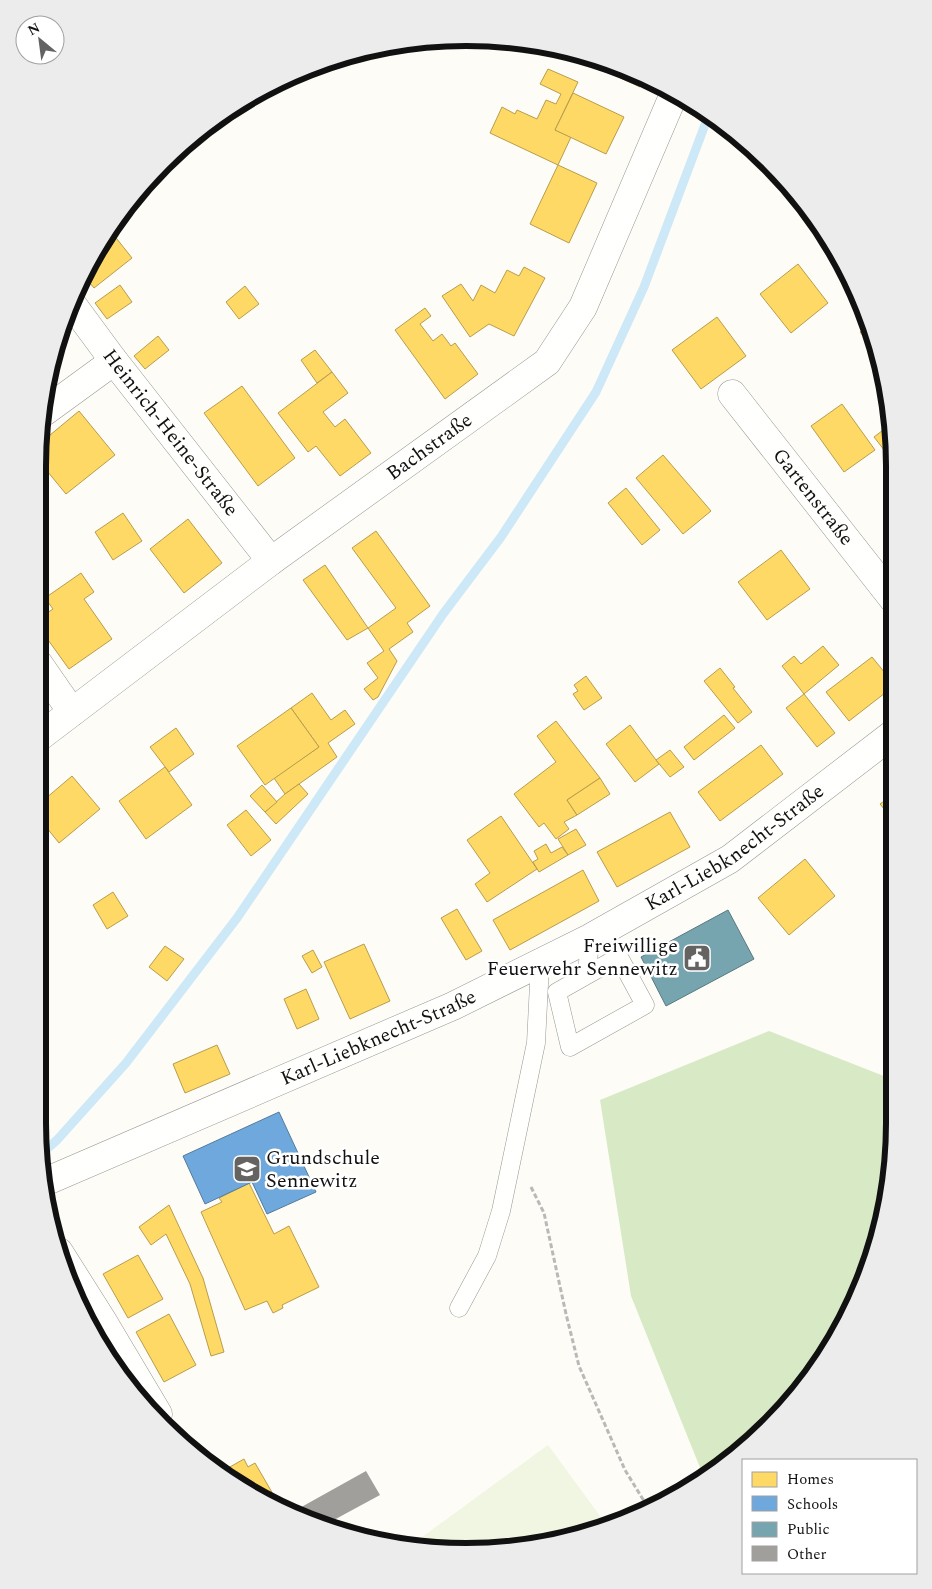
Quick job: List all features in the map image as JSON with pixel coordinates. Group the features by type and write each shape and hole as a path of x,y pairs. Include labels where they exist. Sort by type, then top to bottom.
{"street":[{"name":"Bachstraße","path":"46,732 271,561 547,362 583,307 672,100"},
{"name":"Heinrich-Heine-Straße","path":"76,310 114,361 271,561"},
{"path":"51,407 114,361"},
{"name":"Gartenstraße","path":"732,394 886,590"},
{"path":"46,675 72,712"},
{"name":"Karl-Liebknecht-Straße","path":"50,1181 453,1006 590,938 730,859 886,739"},
{"path":"88,1305 143,1392"}],"lane":[{"path":"587,975 590,938"},
{"path":"619,957 645,1005 570,1047 557,992 587,975 619,957"},
{"path":"460,1308 487,1256 501,1211 536,1043 540,964"}],"path":[{"path":"513,1149 544,1214 579,1366 625,1470 645,1502"}],"green space":[{"path":"769,1031 886,1077 885,1150 878,1205 854,1284 830,1333 799,1379 782,1400 743,1439 701,1470 631,1296 600,1100"},
{"path":"548,1445 602,1519 548,1535 521,1539 466,1543 418,1540"}],"building: Homes":[{"path":"548,69 578,82 555,130 571,137 558,165 490,133 502,107 515,114 517,110 537,119 546,100 556,104 561,94 540,84"},
{"path":"602,69 627,78 641,85 640,87"},
{"path":"573,93 624,117 606,154 555,130"},
{"path":"558,165 597,183 569,243 530,224"},
{"path":"115,236 132,258 94,288 89,282"},
{"path":"798,264 828,303 791,333 760,294"},
{"path":"524,267 545,278 514,336 489,324 470,337 442,296 461,284 473,301 481,285 495,293 507,270 519,276"},
{"path":"120,285 132,302 107,319 95,303"},
{"path":"245,286 259,304 239,319 226,302"},
{"path":"425,308 431,316 420,324 433,341 442,334 451,346 455,343 478,374 445,399 395,330"},
{"path":"717,317 746,356 701,389 672,350"},
{"path":"158,336 169,350 145,369 134,356"},
{"path":"315,350 332,372 317,383 301,360"},
{"path":"332,372 348,393 323,412 335,427 345,419 371,453 340,476 316,446 308,452 278,413"},
{"path":"242,386 295,458 258,486 204,413"},
{"path":"842,404 875,450 844,472 811,426"},
{"path":"79,411 115,455 66,494 46,470 47,437"},
{"path":"884,429 885,452 874,437"},
{"path":"663,455 711,511 683,534 636,478"},
{"path":"626,488 660,530 642,545 608,503"},
{"path":"123,513 142,541 113,560 95,532"},
{"path":"188,519 222,563 184,593 150,549"},
{"path":"376,531 430,606 407,623 413,632 389,649 397,661 378,697 373,700 364,689 378,678 367,663 384,651 368,628 396,608 352,548"},
{"path":"781,550 810,589 767,620 738,582"},
{"path":"325,565 368,628 347,640 303,580"},
{"path":"81,573 94,592 84,599 112,639 69,669 46,637 46,614 53,609 46,597"},
{"path":"823,646 839,665 804,694 782,666 794,656 801,664"},
{"path":"872,657 886,674 886,692 849,721 826,692"},
{"path":"720,668 752,712 738,723 704,681"},
{"path":"586,676 602,698 584,710 573,694 578,691 574,685"},
{"path":"312,693 331,720 345,710 355,724 328,743 337,757 285,794 274,778 319,747 291,708"},
{"path":"804,694 835,733 817,747 786,708"},
{"path":"291,708 319,747 265,785 237,746"},
{"path":"724,715 735,728 694,760 684,747"},
{"path":"556,721 600,778 567,800 577,815 564,822 569,829 556,839 544,823 539,827 514,794 556,762 537,736"},
{"path":"630,725 659,764 635,782 606,744"},
{"path":"176,728 194,754 169,772 150,747"},
{"path":"761,745 783,774 720,821 698,792"},
{"path":"670,750 684,767 670,777 656,760"},
{"path":"165,767 192,805 146,839 119,801"},
{"path":"72,776 100,809 59,843 46,827 46,798"},
{"path":"600,778 610,794 577,815 567,800"},
{"path":"299,784 308,794 276,824 265,812"},
{"path":"262,785 277,802 265,812 250,796"},
{"path":"886,800 886,811 880,804"},
{"path":"246,810 271,840 251,856 227,825"},
{"path":"670,812 690,847 617,887 597,852"},
{"path":"501,816 537,869 487,902 475,884 490,873 467,840"},
{"path":"576,829 586,845 568,855 558,839"},
{"path":"546,844 551,853 562,847 568,855 539,872 533,862 538,859 534,851"},
{"path":"805,859 835,896 789,935 758,898"},
{"path":"583,870 599,901 510,950 493,920"},
{"path":"113,892 128,916 107,929 93,905"},
{"path":"457,909 482,951 466,960 441,918"},
{"path":"364,944 390,1001 350,1019 324,962"},
{"path":"165,946 184,959 167,981 149,967"},
{"path":"313,950 322,967 312,973 302,956"},
{"path":"306,989 319,1019 297,1029 284,999"},
{"path":"217,1045 230,1074 185,1093 173,1064"},
{"path":"249,1183 274,1234 289,1226 319,1287 282,1305 283,1308 273,1313 267,1301 245,1310 201,1212 222,1202 219,1198"},
{"path":"169,1205 203,1278 224,1352 211,1356 190,1284 166,1234 151,1245 139,1227"},
{"path":"138,1255 163,1299 128,1318 103,1274"},
{"path":"169,1314 196,1365 164,1382 136,1332"},
{"path":"244,1459 248,1467 255,1463 274,1496 256,1487 228,1468"}],"building: Schools":[{"name":"Grundschule Sennewitz","path":"279,1112 316,1192 267,1214 252,1182 205,1204 183,1156"}],"building: Public":[{"name":"Freiwillige Feuerwehr Sennewitz","path":"728,910 754,959 666,1006 641,957"}],"building: Other":[{"path":"366,1471 380,1495 333,1521 299,1508"}],"waterway":[{"path":"47,1149 126,1063 237,918 443,614 501,537 596,392 644,287 706,122"}],"place":[{"name":"Freiwillige Feuerwehr Sennewitz","path":"697,958"},
{"name":"Grundschule Sennewitz","path":"247,1169"}]}
